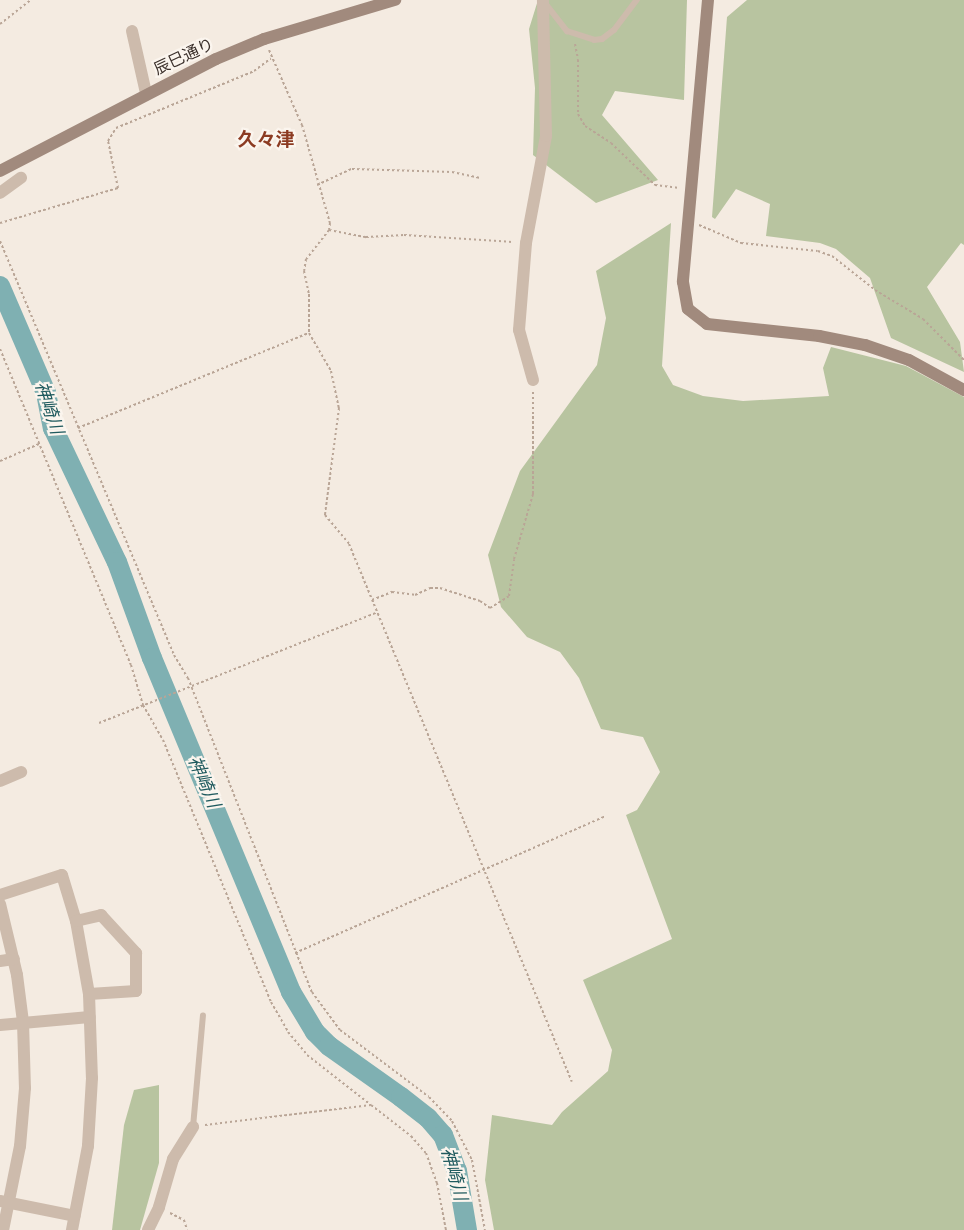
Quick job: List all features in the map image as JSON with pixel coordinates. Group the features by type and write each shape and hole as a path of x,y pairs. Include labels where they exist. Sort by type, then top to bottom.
{"street":[{"name":"辰巳通り","path":"0,171 146,93 264,39 377,3 395,0"},
{"path":"533,380 519,330 526,243 546,136 543,0"},
{"path":"708,0 683,297 696,318 707,324 819,336 865,345 909,360 964,390"},
{"path":"132,31 146,93"},
{"path":"0,193 20,178"},
{"path":"0,781 21,772"},
{"path":"0,895 62,875 76,921 89,994 92,1078 88,1146 72,1230"},
{"path":"0,904 14,959 23,1022 25,1088 20,1146 4,1202 3,1230"},
{"path":"76,921 100,914 136,953 136,991 89,994"},
{"path":"0,961 14,959"},
{"path":"0,1025 90,1017"},
{"path":"148,1230 159,1207 173,1158 193,1127"},
{"path":"4,1202 75,1216"}],"lane":[{"path":"543,0 567,31 580,37 602,39 614,30 636,0"},
{"path":"193,1127 203,1015"}],"path":[{"path":"0,24 32,0"},
{"path":"567,31 576,45 578,114 585,126 611,143 655,185 692,189"},
{"path":"264,39 302,125 329,230"},
{"path":"0,224 118,188 108,141 116,128 254,71 271,57"},
{"path":"318,185 352,169 452,172 480,178"},
{"path":"688,222 706,226 741,243 818,251 832,256 875,290 923,319 964,360"},
{"path":"329,230 366,237 404,235 526,243"},
{"path":"329,230 309,254 304,265 309,333 331,371 338,408 325,515 349,544 486,869 572,1082"},
{"path":"0,241 174,655 191,685 295,953 317,1001 332,1022 429,1097 452,1121 472,1160 485,1230"},
{"path":"78,428 309,333"},
{"path":"0,349 131,665 143,705 163,740 278,1016 307,1055 411,1136 426,1153 437,1183 446,1230"},
{"path":"372,600 392,592 415,595 430,588 440,588 480,601 490,608 509,596 514,559 533,494 533,380"},
{"path":"0,461 39,444"},
{"path":"99,723 378,612"},
{"path":"295,953 604,817"},
{"path":"193,1127 372,1105"},
{"path":"159,1207 184,1220 187,1230"}],"green space":[{"path":"538,0 687,0 684,100 615,91 602,115 658,180 596,203 533,155 535,88 529,29"},
{"path":"747,0 964,0 964,245 961,243 927,287 960,342 964,372 891,338 870,278 836,249 820,243 766,236 770,204 736,189 715,219 712,217 727,17"},
{"path":"671,223 662,366 673,385 703,396 743,401 829,396 823,368 831,347 906,366 964,397 964,1230 494,1230 485,1180 492,1115 552,1125 562,1112 608,1071 612,1050 583,980 672,939 626,815 637,810 660,772 643,737 601,729 579,678 560,652 527,637 501,607 488,555 520,471 597,365 606,318 596,271"},
{"path":"159,1085 159,1163 140,1230 112,1230 124,1125 134,1090"}],"waterway":[{"name":"神崎川","path":"0,286 46,393 53,428 117,562 152,658 291,992 315,1032 329,1046 428,1118 443,1135 457,1171 467,1230"}],"district":[{"name":"久々津","path":"266,140"}]}
